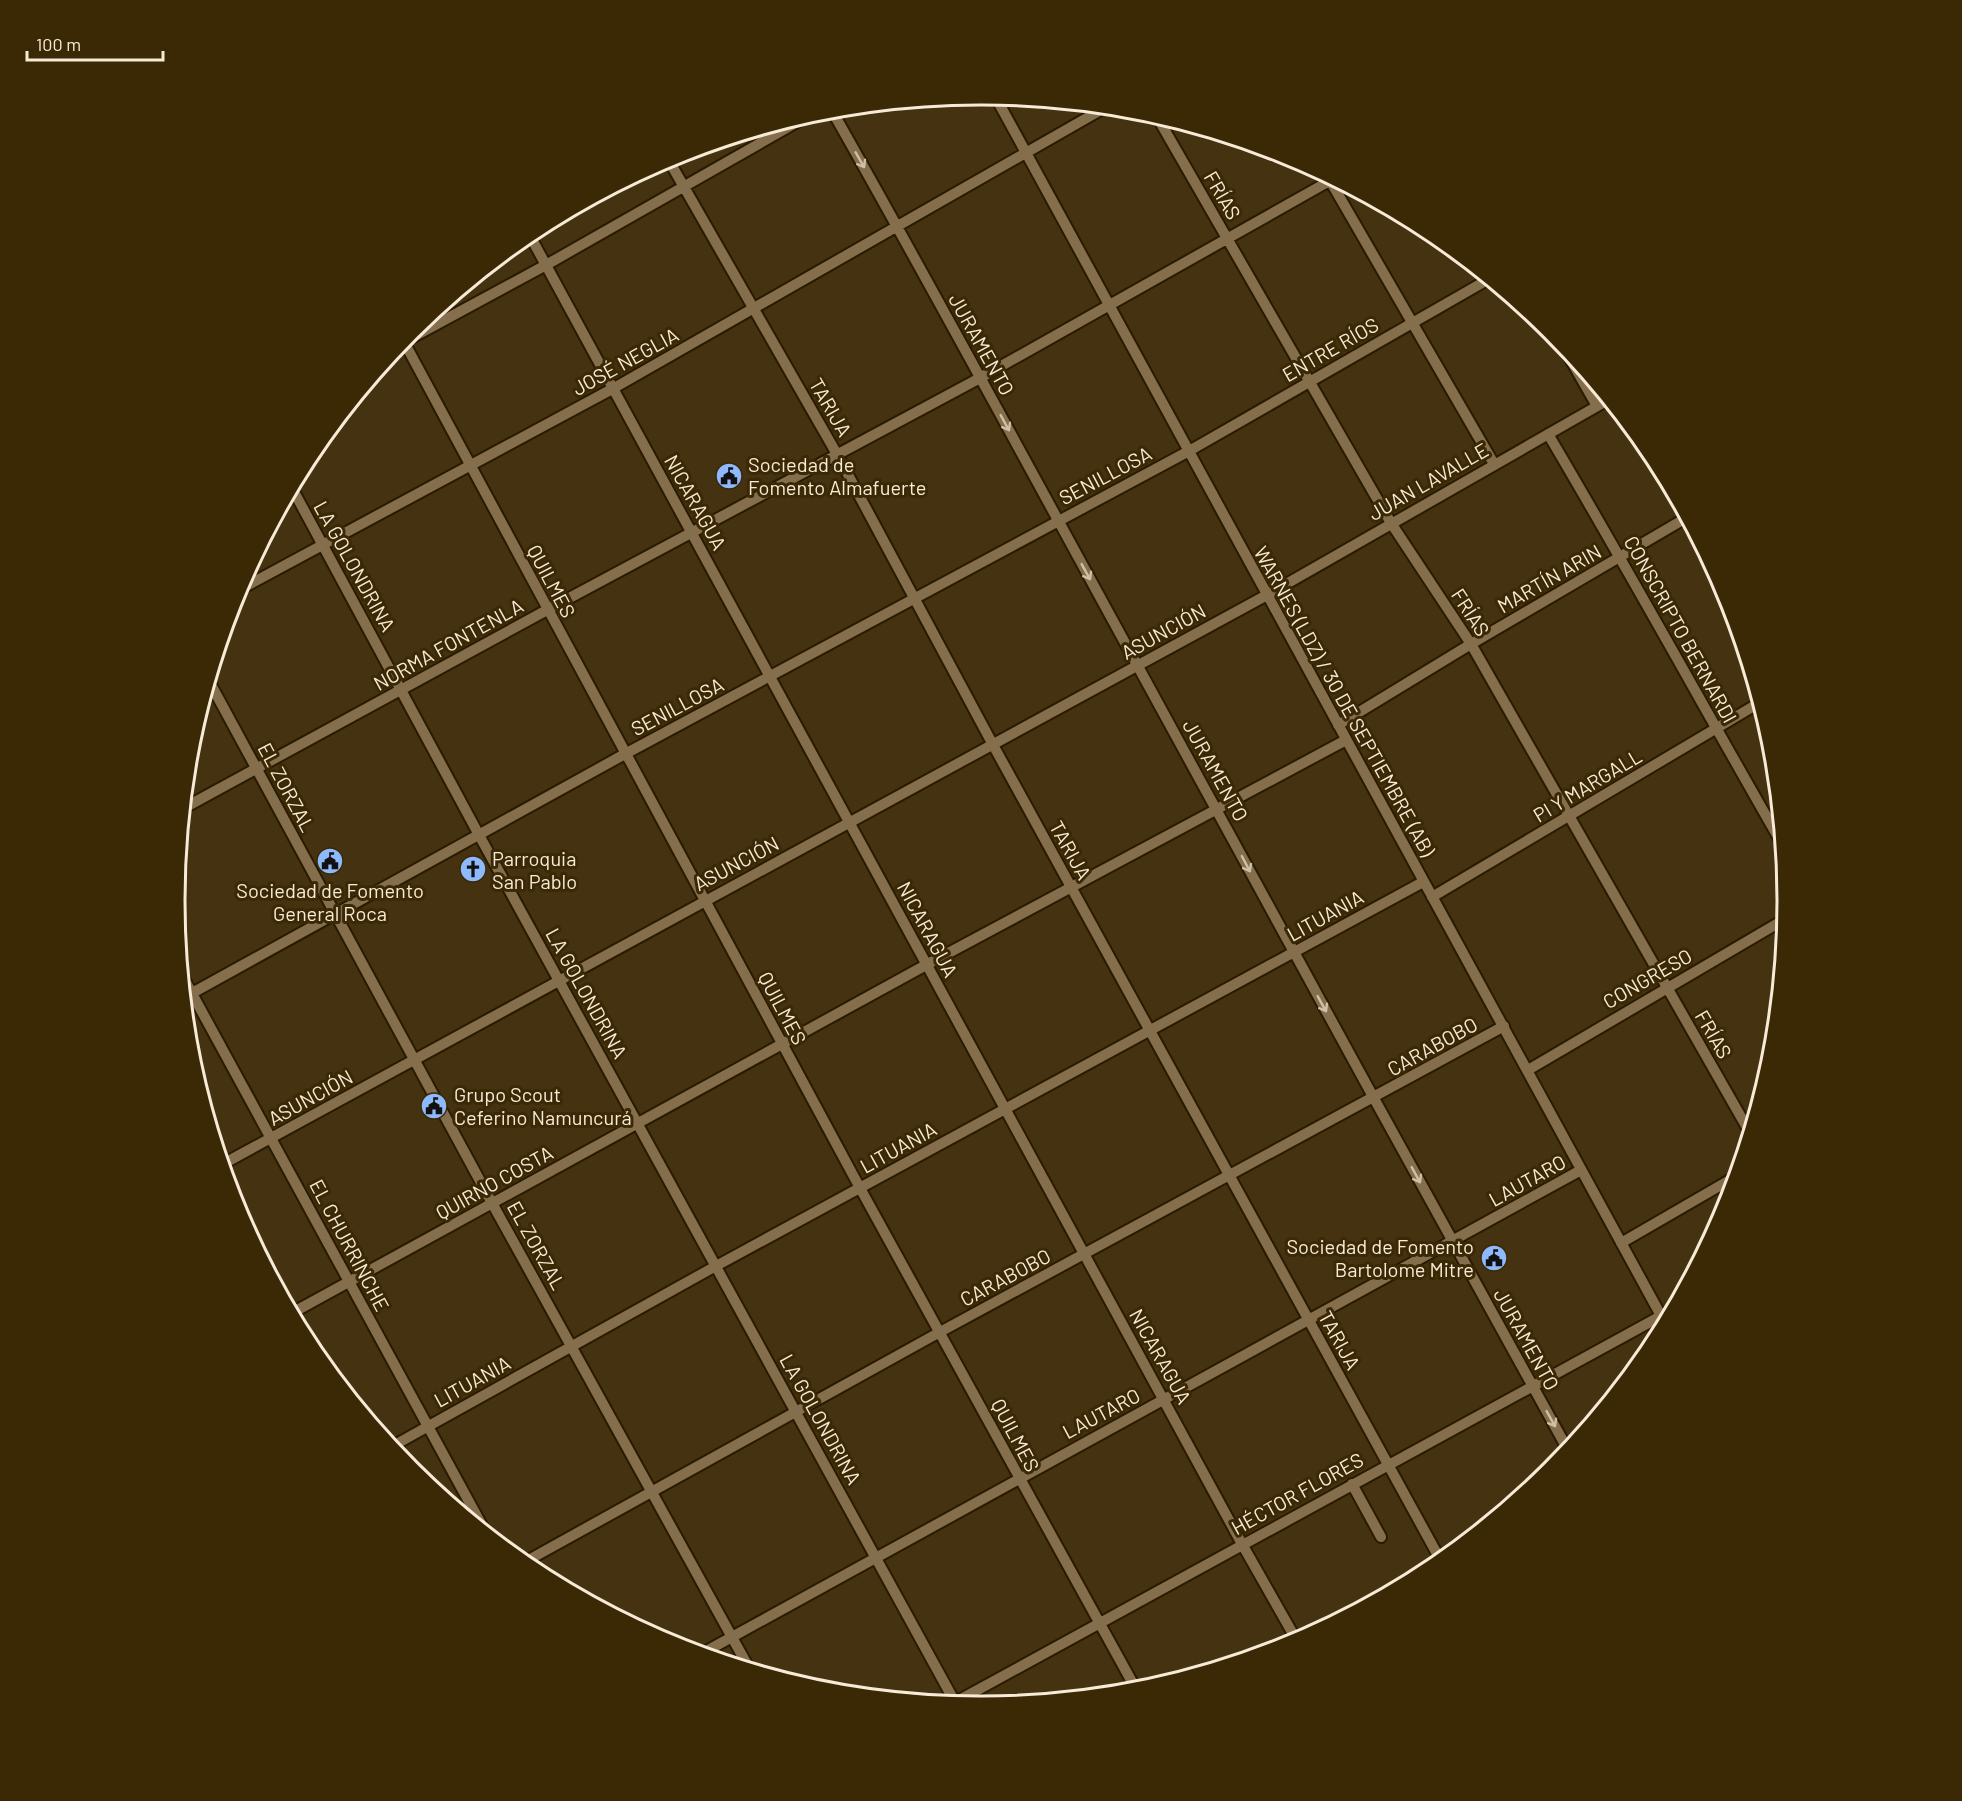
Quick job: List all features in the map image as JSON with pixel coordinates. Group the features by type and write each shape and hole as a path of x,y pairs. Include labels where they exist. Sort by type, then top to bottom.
{"street":[{"name":"WARNES (LDZ) / 30 DE SEPTIEMBRE (AB)","path":"1000,106 1660,1314"},
{"name":"JOSÉ NEGLIA","path":"252,583 614,388 1095,114"},
{"name":"JURAMENTO","path":"836,118 1564,1441"},
{"name":"FRÍAS","path":"1162,126 1391,523 1471,644 1744,1122"},
{"path":"429,328 546,265 783,130"},
{"name":"TARIJA","path":"673,168 838,456 992,743 1436,1553"},
{"name":"NORMA FONTENLA","path":"191,804 547,610 838,456 1228,240 1324,183"},
{"path":"1335,188 1494,464"},
{"name":"NICARAGUA","path":"534,243 1292,1632"},
{"name":"ENTRE RÍOS","path":"1189,451 1482,283"},
{"name":"QUILMES","path":"407,350 860,1188 1132,1682"},
{"path":"1582,379 1597,406"},
{"name":"JUAN LAVALLE","path":"1267,595 1602,403"},
{"name":"CONSCRIPTO BERNARDI","path":"1548,434 1620,556 1773,828"},
{"name":"SENILLOSA","path":"191,993 625,754 1189,451"},
{"name":"LA GOLONDRINA","path":"296,496 479,835 560,979 950,1695"},
{"name":"MARTÍN ARIN","path":"1338,725 1680,522"},
{"name":"ASUNCIÓN","path":"230,1160 1267,595"},
{"name":"EL ZORZAL","path":"214,691 416,1059 492,1203 745,1660"},
{"name":"PI Y MARGALL","path":"1432,897 1752,708"},
{"name":"QUIRNO COSTA","path":"299,1309 926,965 1346,740"},
{"name":"LITUANIA","path":"399,1443 716,1266 1423,882"},
{"name":"CONGRESO","path":"1527,1070 1776,924"},
{"name":"EL CHURRINCHE","path":"192,1001 271,1138 477,1516"},
{"name":"CARABOBO","path":"533,1558 940,1332 1504,1026"},
{"name":"LAUTARO","path":"710,1648 1581,1170"},
{"path":"1621,1243 1724,1183"},
{"name":"HÉCTOR FLORES","path":"968,1695 1387,1464 1653,1325"},
{"path":"1352,1484 1381,1537"}],"place":[{"name":"Sociedad de Fomento Almafuerte","path":"729,476"},
{"name":"Sociedad de Fomento General Roca","path":"330,861"},
{"name":"Parroquia San Pablo","path":"473,869"},
{"name":"Grupo Scout Ceferino Namuncurá","path":"434,1106"},
{"name":"Sociedad de Fomento Bartolome Mitre","path":"1494,1258"}]}
